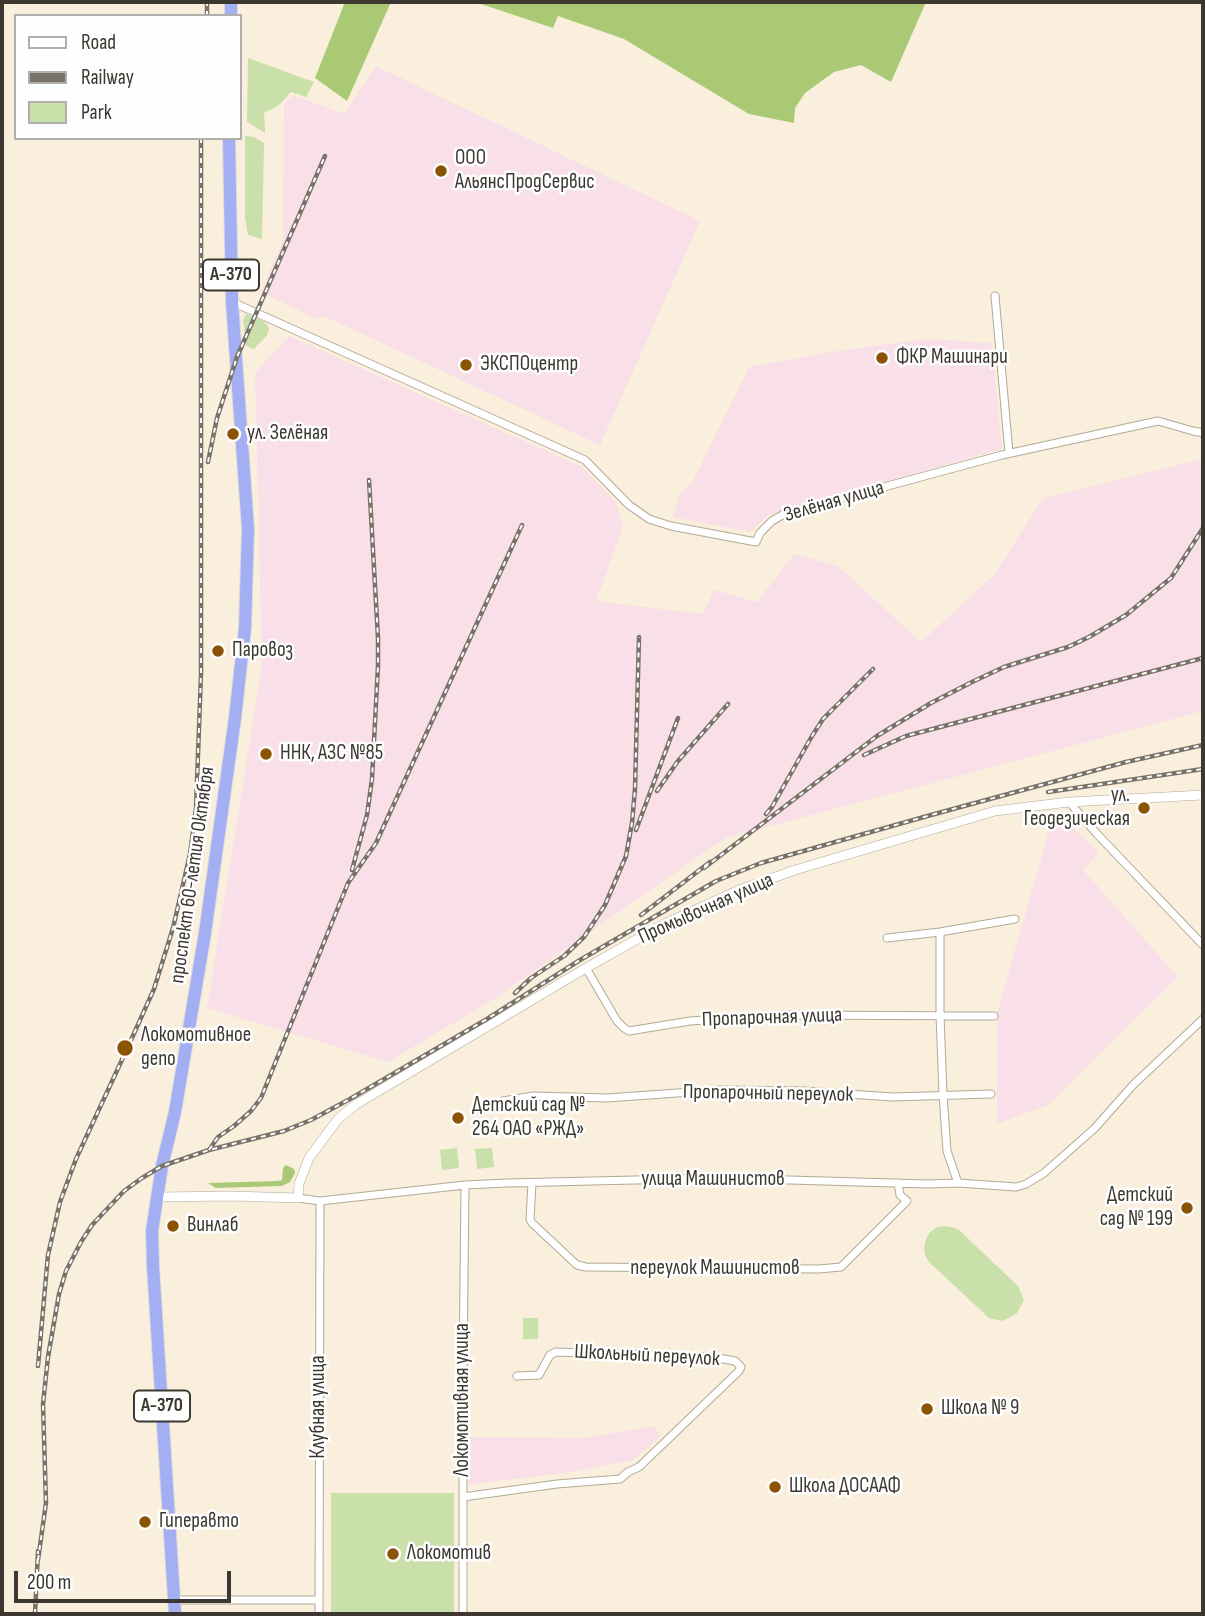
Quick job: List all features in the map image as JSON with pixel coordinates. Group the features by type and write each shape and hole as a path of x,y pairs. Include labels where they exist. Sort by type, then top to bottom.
{"highway":[{"name":"проспект 60-летия Октября","path":"175,1614 152,1231 203,946 245,628 248,530 232,302 229,140"}],"street":[{"path":"995,296 1009,453"},
{"name":"Зелёная улица","path":"232,302 586,460 629,505 649,519 671,526 756,542 760,533 784,514 1009,453 1158,421 1203,433"},
{"name":"Промывочная улица","path":"298,1198 299,1184 309,1158 338,1119 355,1105 586,968 664,924 714,901 765,880 995,811 1069,802 1203,794"},
{"path":"1069,802 1203,946"},
{"path":"887,938 1015,919"},
{"path":"940,932 940,1015 947,1151 958,1183"},
{"name":"Пропарочная улица","path":"586,968 617,1021 629,1031 690,1021 783,1015 994,1016"},
{"name":"улица Машинистов","path":"158,1197 232,1196 320,1201 466,1185 720,1178 958,1183 1016,1187 1044,1173 1095,1128 1133,1085 1203,1019"},
{"name":"Пропарочный переулок","path":"503,1101 533,1096 607,1098 719,1090 804,1091 892,1097 991,1094"},
{"name":"переулок Машинистов","path":"531,1183 531,1223 577,1265 594,1268 806,1269 841,1267 907,1202 900,1195 898,1183"},
{"name":"Локомотивная улица","path":"463,1614 463,1243 466,1185"},
{"name":"Клубная улица","path":"319,1614 320,1201"},
{"name":"Школьный переулок","path":"463,1497 522,1488 620,1479 639,1467 740,1371 740,1365 735,1361 712,1357 556,1352 550,1355 539,1376 517,1376"},
{"path":"174,1600 319,1600"}],"shaded area":[{"path":"376,66 700,221 600,445 324,316 317,319 261,292 283,240 284,105 293,95 344,114"},
{"path":"289,336 582,467 616,502 623,527 596,601 703,614 714,590 757,602 794,554 838,566 921,642 995,574 1043,498 1203,459 1203,711 725,838 494,999 388,1062 207,1008 262,665 255,373"},
{"path":"928,339 990,343 1002,449 770,514 751,532 673,517 680,493 692,483 749,367 831,352"},
{"path":"1068,822 1099,853 1083,870 1178,977 1048,1105 997,1124 997,1013 1050,827"},
{"path":"655,1426 660,1437 633,1460 566,1473 469,1484 467,1437 582,1438"}],"green space":[{"path":"345,2 391,2 347,101 315,78"},
{"path":"475,2 926,2 891,82 861,65 834,72 805,93 795,108 794,123 749,114 624,39 558,16 553,28"},
{"path":"248,58 314,82 306,97 291,92 278,106 264,113 265,133 247,122"},
{"path":"245,136 254,137 264,143 262,239 248,235 245,217"},
{"path":"246,314 263,321 269,329 254,349 246,346 243,320"},
{"path":"457,1148 459,1168 442,1170 440,1150"},
{"path":"492,1148 494,1167 477,1169 475,1149"},
{"path":"286,1165 294,1169 295,1173 290,1182 282,1186 216,1188 208,1183 278,1181 282,1180 283,1168"},
{"path":"937,1227 959,1230 1018,1286 1024,1300 1017,1313 1003,1321 989,1318 929,1262 924,1248 926,1239"},
{"path":"523,1318 538,1318 538,1339 523,1339"},
{"name":"Локомотив","path":"331,1493 454,1493 454,1614 331,1614"}],"railway":[{"path":"207,2 207,14"},
{"path":"38,1366 48,1255 60,1202 76,1159 154,989 173,928 190,854 196,808 201,674 201,140"},
{"path":"208,462 217,418 237,357 325,156"},
{"path":"352,870 367,815 372,779 378,666 369,480"},
{"path":"209,1150 218,1137 251,1111 261,1098 348,883 376,843 522,525"},
{"path":"704,868 877,736 931,703 1004,667 1068,647 1126,615 1171,578 1203,528"},
{"path":"515,993 531,978 564,956 584,937 605,905 626,856 635,789 639,637"},
{"path":"864,755 906,736 1203,658"},
{"path":"766,814 823,719 873,669"},
{"path":"657,791 678,761 728,704"},
{"path":"636,830 678,718"},
{"path":"38,1560 46,1503 43,1404 59,1294 66,1271 92,1225 124,1191 142,1178 162,1166 209,1150 284,1131 311,1120 487,1019 580,960 716,881 761,863 931,815 1126,762 1203,745"},
{"path":"1048,792 1203,769"},
{"path":"641,915 710,862"},
{"path":"35,1614 38,1551"}],"place":[{"name":"ООО АльянсПродСервис","path":"441,171"},
{"name":"ФКР Машинари","path":"882,358"},
{"name":"ЭКСПОцентр","path":"466,365"},
{"name":"ул. Зелёная","path":"233,434"},
{"name":"Паровоз","path":"218,651"},
{"name":"ННК, АЗС №85","path":"266,754"},
{"name":"ул. Геодезическая","path":"1144,808"},
{"name":"Локомотивное депо","path":"125,1048"},
{"name":"Детский сад № 264 ОАО «РЖД»","path":"458,1118"},
{"name":"Детский сад № 199","path":"1187,1208"},
{"name":"Винлаб","path":"173,1226"},
{"name":"Школа № 9","path":"927,1409"},
{"name":"Школа ДОСААФ","path":"775,1487"},
{"name":"Гиперавто","path":"145,1522"},
{"name":"Локомотив","path":"393,1554"}]}
